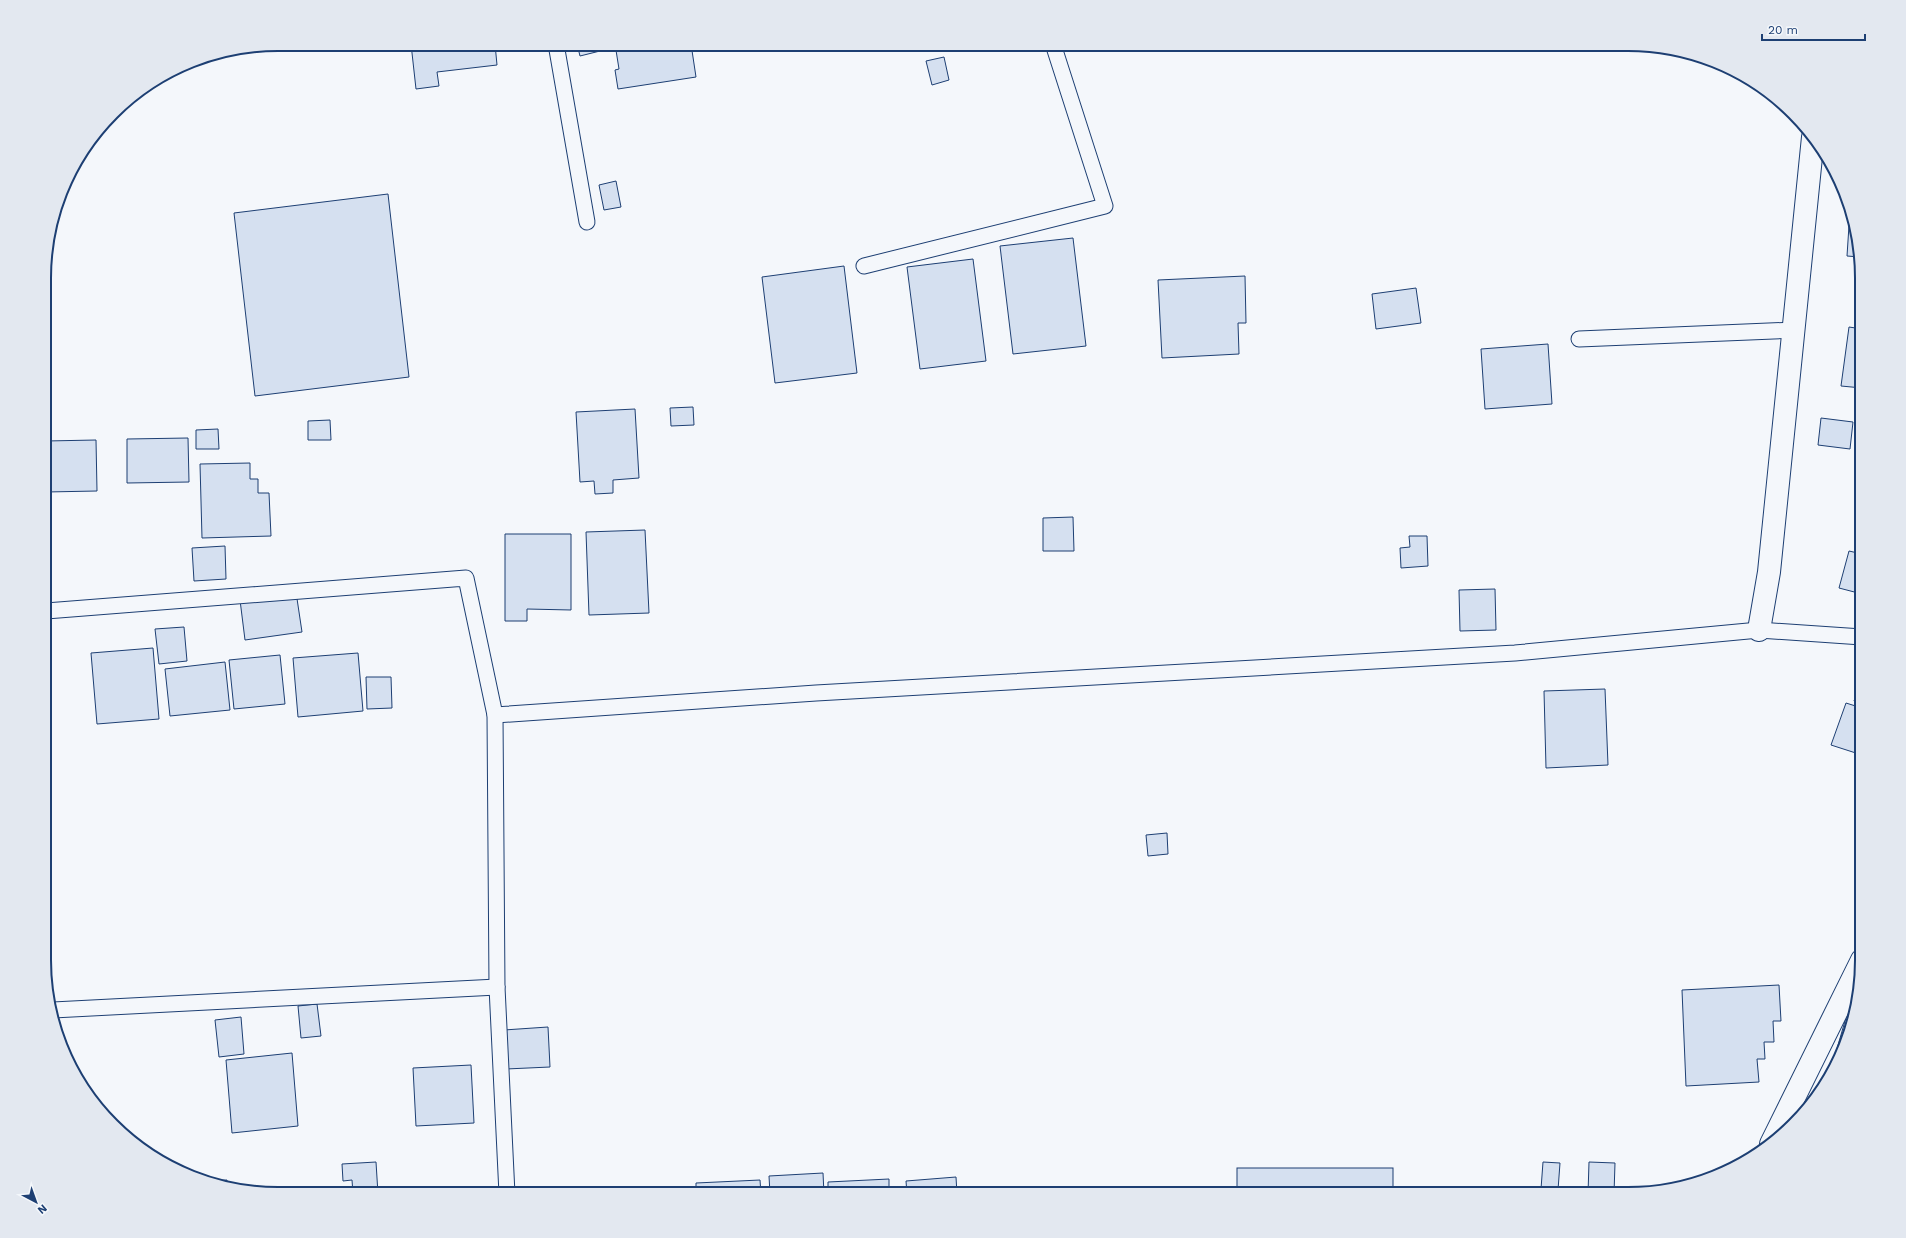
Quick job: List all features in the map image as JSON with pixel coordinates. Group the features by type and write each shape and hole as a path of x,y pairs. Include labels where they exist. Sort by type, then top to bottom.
{"street":[{"path":"1759,630 1769,572 1795,330 1812,146"},
{"path":"1778,1131 1852,994"}],"lane":[{"path":"557,51 587,222"},
{"path":"864,266 1105,206 1055,51"},
{"path":"1579,339 1795,330"},
{"path":"51,612 466,578 495,714 497,986 507,1187"},
{"path":"495,714 816,693 1515,653 1759,630 1855,637"},
{"path":"57,1010 497,986"}],"building":[{"path":"412,51 496,51 497,65 437,72 439,86 416,89"},
{"path":"579,51 600,51 580,56"},
{"path":"616,51 692,51 696,77 618,89 615,70 619,69"},
{"path":"944,57 949,80 932,85 926,61"},
{"path":"616,181 621,207 604,210 599,185"},
{"path":"388,194 409,377 255,396 234,213"},
{"path":"1849,226 1854,257 1847,256"},
{"path":"1073,238 1086,346 1013,354 1000,246"},
{"path":"973,259 986,361 920,369 907,267"},
{"path":"844,266 857,373 775,383 762,277"},
{"path":"1245,276 1246,323 1238,323 1239,354 1162,358 1158,280"},
{"path":"1416,288 1421,323 1376,329 1372,294"},
{"path":"1849,327 1855,328 1855,387 1841,386"},
{"path":"1548,344 1552,404 1485,409 1481,349"},
{"path":"693,407 694,425 671,426 670,408"},
{"path":"635,409 639,478 613,480 613,493 595,494 594,481 580,482 576,412"},
{"path":"1821,418 1853,422 1850,449 1818,445"},
{"path":"330,420 331,440 308,440 308,421"},
{"path":"218,429 219,449 196,449 196,430"},
{"path":"188,438 189,482 127,483 127,439"},
{"path":"96,440 97,491 51,492 51,441"},
{"path":"250,463 250,479 258,479 258,493 269,493 271,536 202,538 200,464"},
{"path":"1073,517 1074,551 1043,551 1043,518"},
{"path":"645,530 649,613 589,615 586,532"},
{"path":"505,534 571,534 571,610 527,609 527,621 505,621"},
{"path":"1409,536 1427,536 1428,566 1401,568 1400,548 1410,547"},
{"path":"225,546 226,579 194,581 192,548"},
{"path":"1849,551 1855,552 1855,592 1839,588"},
{"path":"1495,589 1496,630 1460,631 1459,590"},
{"path":"296,592 302,632 245,640 240,600"},
{"path":"184,627 187,661 159,664 155,629"},
{"path":"153,648 159,719 97,724 91,653"},
{"path":"358,653 363,711 298,717 293,658"},
{"path":"280,655 285,704 234,709 229,660"},
{"path":"225,662 230,710 170,716 165,669"},
{"path":"366,677 391,677 392,708 367,709"},
{"path":"1605,689 1608,765 1546,768 1544,691"},
{"path":"1846,703 1855,706 1855,753 1831,745"},
{"path":"1167,833 1168,854 1148,856 1146,835"},
{"path":"1779,985 1781,1021 1773,1021 1774,1042 1764,1042 1765,1059 1757,1059 1759,1082 1686,1086 1682,990"},
{"path":"1852,997 1843,1033 1837,1050"},
{"path":"317,1004 321,1036 301,1038 298,1006"},
{"path":"241,1017 244,1054 219,1057 215,1020"},
{"path":"548,1027 550,1067 506,1069 504,1030"},
{"path":"292,1053 298,1126 232,1133 226,1060"},
{"path":"471,1065 474,1123 416,1126 413,1068"},
{"path":"376,1162 378,1187 352,1187 352,1180 343,1181 342,1164"},
{"path":"1543,1162 1560,1163 1558,1187 1541,1187"},
{"path":"1589,1162 1615,1163 1614,1187 1588,1187"},
{"path":"1237,1168 1393,1168 1393,1187 1237,1187"},
{"path":"823,1173 824,1187 770,1187 769,1176"},
{"path":"956,1177 957,1187 906,1187 906,1181"},
{"path":"889,1179 889,1187 828,1187 828,1182"},
{"path":"760,1180 760,1187 696,1187 696,1183"}]}
